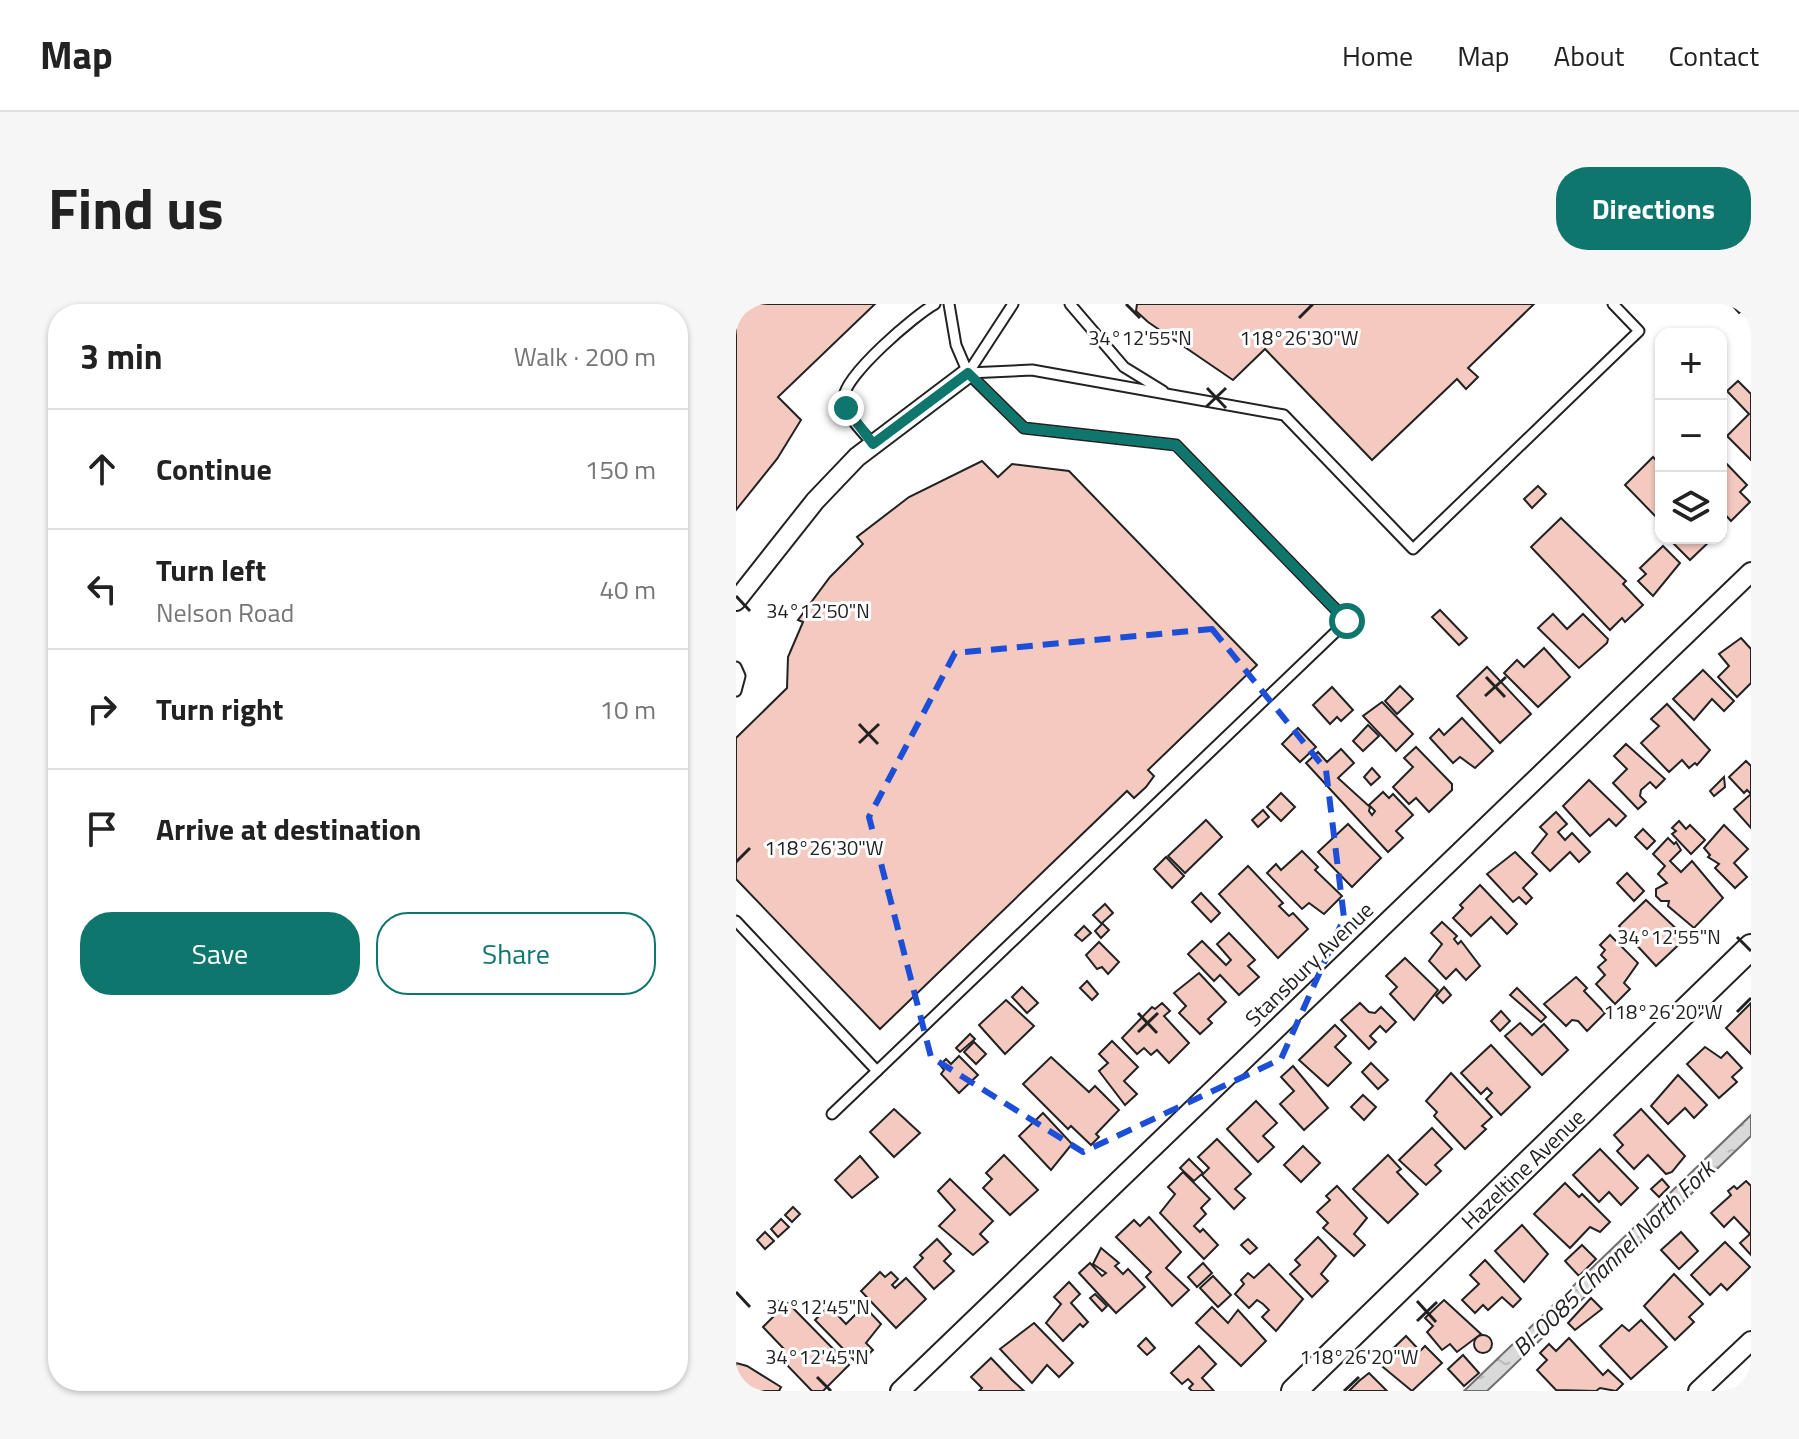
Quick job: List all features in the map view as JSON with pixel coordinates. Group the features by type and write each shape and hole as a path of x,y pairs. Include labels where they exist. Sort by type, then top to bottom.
{"street":[{"path":"736,601 815,501 873,444 968,373"},
{"name":"Stansbury Avenue","path":"900,1391 1751,572"},
{"name":"Hazeltine Avenue","path":"1294,1391 1751,947"},
{"path":"1698,1391 1751,1341"}],"lane":[{"path":"873,444 850,415 844,399 846,389 861,367 935,304"},
{"path":"832,1114 1347,621 1176,445 1024,428 968,373 956,345 949,304"},
{"path":"968,373 1013,304"},
{"path":"1070,304 1124,367 1170,395"},
{"path":"968,373 1032,370 1284,415 1413,549 1639,331 1613,304"},
{"path":"736,667 740,676 736,691"},
{"path":"736,921 877,1071"}],"highlighted area":[{"path":"1212,629 1326,770 1344,918 1281,1059 1083,1152 931,1057 869,817 955,653"}],"water":[{"name":"BI-0085 Channel North Fork","path":"1751,1115 1751,1136 1505,1374 1487,1391 1464,1391"}],"building":[{"path":"736,304 875,304 778,397 801,420 777,459 736,510"},
{"path":"1137,304 1534,304 1468,368 1478,377 1466,389 1457,379 1372,460 1265,349 1233,380 1148,322 1136,311"},
{"path":"1731,304 1751,304 1751,316 1748,318 1742,311 1739,313"},
{"path":"1738,381 1751,394 1751,460 1727,436 1749,414 1727,391"},
{"path":"1653,457 1655,459 1655,516 1625,485"},
{"path":"982,461 998,477 1012,464 1069,471 1257,665 1148,770 1154,776 1146,787 1134,798 1127,791 880,1029 736,879 736,738 787,688 788,657 803,622 798,620 830,577 863,544 857,537 909,497"},
{"path":"1727,464 1747,485 1740,492 1750,502 1731,521 1727,517"},
{"path":"1538,486 1546,494 1532,508 1524,499"},
{"path":"1561,518 1626,581 1623,584 1643,605 1625,622 1622,618 1610,630 1531,547"},
{"path":"1674,544 1707,544 1690,560"},
{"path":"1663,546 1680,563 1653,596 1638,581 1646,574 1640,568"},
{"path":"1440,610 1467,638 1459,645 1432,617"},
{"path":"1553,614 1567,629 1583,614 1608,639 1607,643 1579,668 1538,628"},
{"path":"1741,638 1751,649 1751,683 1737,697 1718,677 1729,666 1719,654"},
{"path":"1544,648 1570,677 1538,707 1504,673 1517,660 1524,667"},
{"path":"1487,667 1531,714 1500,743 1457,696"},
{"path":"1703,670 1734,701 1724,711 1712,699 1694,720 1673,699"},
{"path":"1400,686 1413,699 1397,714 1385,701"},
{"path":"1332,687 1353,710 1341,721 1337,717 1330,724 1313,705"},
{"path":"1382,702 1413,734 1396,751 1363,716"},
{"path":"1667,704 1710,750 1697,765 1695,763 1689,768 1682,760 1669,772 1641,743 1659,726 1651,719"},
{"path":"1462,718 1493,751 1475,768 1460,757 1453,763 1430,738 1439,729 1444,735"},
{"path":"1368,725 1379,736 1363,751 1353,741"},
{"path":"1298,728 1316,747 1300,762 1282,744"},
{"path":"1626,744 1665,779 1656,788 1650,782 1641,790 1640,796 1646,802 1638,809 1613,783 1627,769 1614,756"},
{"path":"1416,747 1452,784 1452,790 1429,812 1416,798 1409,804 1393,787 1413,767 1404,758"},
{"path":"1341,749 1354,763 1338,778 1370,807 1372,815 1375,811 1369,805 1383,792 1389,798 1393,794 1413,815 1396,831 1403,838 1388,852 1306,763 1318,752 1327,762"},
{"path":"1746,761 1751,766 1751,794 1747,790 1744,793 1729,777"},
{"path":"1372,768 1380,777 1371,785 1364,777"},
{"path":"1724,777 1725,787 1714,796 1710,791"},
{"path":"1589,780 1626,816 1616,826 1609,819 1590,836 1563,806"},
{"path":"1281,793 1295,807 1281,821 1267,807"},
{"path":"1751,794 1751,828 1734,809"},
{"path":"1263,810 1269,817 1258,827 1252,820"},
{"path":"1556,812 1567,824 1558,832 1565,840 1572,833 1590,852 1579,862 1570,852 1550,871 1532,853 1547,834 1540,827"},
{"path":"1206,820 1222,837 1185,873 1168,856"},
{"path":"1679,821 1686,829 1690,825 1705,840 1691,854 1672,834 1676,831 1672,828"},
{"path":"1348,824 1381,858 1352,887 1318,852"},
{"path":"1724,825 1748,849 1734,863 1747,877 1735,888 1715,868 1719,864 1708,857 1710,855 1704,848"},
{"path":"1643,829 1655,841 1647,849 1635,837"},
{"path":"1668,838 1674,844 1676,842 1681,850 1670,861 1681,872 1692,861 1723,898 1694,928 1668,906 1669,901 1661,901 1656,896 1656,889 1667,883 1658,874 1665,866 1653,854"},
{"path":"1302,851 1318,867 1315,870 1342,896 1324,914 1309,903 1302,909 1267,873 1276,864 1281,870"},
{"path":"1515,852 1537,874 1523,888 1532,898 1526,904 1519,897 1513,902 1487,874"},
{"path":"1166,857 1184,876 1172,888 1154,869"},
{"path":"1248,866 1283,903 1279,906 1289,916 1293,913 1308,929 1278,958 1219,894"},
{"path":"1627,873 1644,891 1634,901 1617,883"},
{"path":"1480,885 1517,924 1507,934 1491,917 1471,936 1453,918 1463,908 1460,905"},
{"path":"1201,893 1220,913 1211,922 1192,902"},
{"path":"1646,900 1686,938 1656,966 1619,926"},
{"path":"1105,904 1113,913 1102,923 1109,930 1101,938 1095,931 1102,924 1093,915"},
{"path":"1442,922 1480,966 1466,980 1456,969 1446,979 1429,961 1442,944 1431,933"},
{"path":"1084,926 1091,933 1082,941 1075,935"},
{"path":"1229,933 1255,960 1248,966 1259,977 1239,995 1220,975 1214,981 1188,954 1202,941 1226,965 1231,960 1217,944"},
{"path":"1610,935 1638,963 1624,983 1630,989 1615,1004 1596,984 1605,975 1598,967 1606,960 1601,955 1605,950 1600,945"},
{"path":"1099,942 1119,962 1108,974 1102,967 1097,969 1086,955"},
{"path":"1405,958 1438,990 1414,1020 1390,994 1397,987 1386,976"},
{"path":"1199,973 1226,1002 1208,1019 1212,1023 1200,1034 1179,1013 1186,1006 1174,993"},
{"path":"1576,977 1587,988 1584,991 1605,1013 1587,1031 1578,1021 1572,1020 1566,1026 1544,1004"},
{"path":"1087,981 1098,994 1092,1000 1080,988"},
{"path":"1022,987 1038,1003 1027,1013 1012,997"},
{"path":"1444,987 1451,995 1443,1003 1436,996"},
{"path":"1517,988 1546,1017 1541,1022 1510,995"},
{"path":"1006,1000 1034,1026 1005,1054 979,1025"},
{"path":"1162,1003 1170,1011 1164,1016 1189,1043 1169,1063 1157,1050 1151,1055 1144,1048 1137,1054 1122,1038 1152,1007 1155,1009"},
{"path":"1360,1003 1369,1012 1375,1013 1381,1007 1396,1022 1386,1032 1380,1026 1370,1036 1376,1042 1369,1049 1341,1020"},
{"path":"1751,1003 1751,1054 1726,1028"},
{"path":"1501,1011 1510,1021 1500,1031 1491,1021"},
{"path":"1520,1023 1532,1035 1544,1024 1568,1050 1542,1075 1505,1036"},
{"path":"1335,1025 1346,1036 1335,1047 1351,1063 1328,1086 1299,1060"},
{"path":"970,1034 975,1039 960,1052 956,1048"},
{"path":"1112,1041 1138,1067 1124,1081 1137,1094 1125,1105 1099,1071 1108,1063 1099,1054"},
{"path":"974,1042 986,1054 976,1064 964,1052"},
{"path":"1491,1045 1530,1087 1501,1115 1486,1099 1492,1093 1487,1088 1481,1094 1461,1073"},
{"path":"1705,1047 1721,1058 1727,1052 1742,1068 1732,1077 1737,1082 1719,1098 1687,1064"},
{"path":"959,1056 978,1075 959,1093 941,1074 944,1070 940,1065 946,1059 951,1064"},
{"path":"1051,1057 1089,1092 1095,1086 1119,1110 1096,1134 1099,1137 1091,1145 1071,1126 1068,1129 1023,1084"},
{"path":"1371,1063 1388,1080 1378,1089 1362,1072"},
{"path":"1293,1066 1328,1108 1304,1130 1280,1104 1294,1091 1281,1077"},
{"path":"1451,1073 1492,1117 1482,1126 1486,1129 1465,1149 1434,1116 1437,1112 1426,1101"},
{"path":"1678,1075 1707,1105 1694,1118 1685,1108 1668,1124 1651,1106"},
{"path":"1363,1095 1376,1107 1364,1120 1351,1107"},
{"path":"1256,1101 1277,1123 1263,1136 1274,1147 1258,1162 1227,1129"},
{"path":"894,1109 920,1133 894,1157 870,1132"},
{"path":"1641,1109 1685,1156 1672,1172 1666,1174 1648,1155 1634,1169 1617,1151 1623,1145 1614,1135"},
{"path":"1043,1113 1072,1144 1051,1170 1019,1136"},
{"path":"1432,1128 1452,1149 1435,1165 1441,1171 1426,1185 1399,1160"},
{"path":"1217,1139 1251,1174 1235,1189 1245,1198 1234,1209 1202,1175 1209,1168 1198,1157"},
{"path":"1303,1146 1320,1163 1301,1182 1284,1165"},
{"path":"1600,1149 1638,1188 1621,1205 1609,1192 1599,1202 1573,1175"},
{"path":"1004,1155 1038,1190 1010,1215 983,1188 992,1179 986,1173"},
{"path":"1388,1155 1401,1169 1397,1172 1418,1194 1388,1223 1353,1189"},
{"path":"860,1156 878,1177 852,1198 835,1180"},
{"path":"1189,1159 1203,1173 1194,1181 1180,1168"},
{"path":"1183,1172 1210,1199 1201,1208 1206,1214 1194,1226 1200,1232 1203,1229 1218,1245 1204,1259 1160,1213 1175,1194 1168,1187"},
{"path":"950,1179 993,1221 980,1234 988,1242 973,1255 939,1226 955,1210 938,1191"},
{"path":"1662,1179 1669,1187 1659,1197 1651,1189"},
{"path":"1746,1181 1751,1186 1751,1255 1740,1243 1750,1234 1734,1217 1724,1227 1711,1213 1731,1195 1728,1191 1734,1186 1737,1189"},
{"path":"1565,1183 1579,1197 1582,1194 1610,1222 1600,1232 1590,1227 1570,1248 1534,1214"},
{"path":"1337,1186 1367,1218 1354,1234 1365,1245 1354,1256 1323,1228 1328,1223 1317,1212 1330,1200 1326,1196"},
{"path":"793,1207 800,1214 792,1222 785,1215"},
{"path":"1149,1217 1181,1252 1166,1268 1189,1290 1172,1306 1146,1277 1151,1272 1116,1237 1134,1220 1140,1226"},
{"path":"781,1219 789,1227 778,1237 771,1229"},
{"path":"1522,1225 1548,1254 1524,1282 1495,1251"},
{"path":"765,1232 774,1241 765,1249 757,1240"},
{"path":"1681,1232 1698,1251 1679,1269 1661,1250"},
{"path":"1318,1237 1336,1256 1321,1274 1328,1281 1312,1297 1290,1274 1300,1265 1295,1260"},
{"path":"937,1239 951,1254 944,1261 954,1271 934,1289 914,1267 923,1258 920,1255"},
{"path":"1248,1239 1257,1248 1250,1254 1241,1245"},
{"path":"1725,1242 1750,1267 1727,1290 1721,1284 1710,1295 1691,1275"},
{"path":"1582,1245 1596,1259 1579,1276 1565,1261"},
{"path":"1101,1248 1119,1263 1115,1266 1123,1274 1128,1269 1145,1287 1116,1313 1079,1273 1090,1263 1102,1276 1106,1273 1093,1264"},
{"path":"1485,1260 1521,1299 1513,1307 1502,1297 1488,1310 1483,1305 1475,1313 1462,1300 1479,1284 1470,1275"},
{"path":"1203,1263 1212,1273 1197,1287 1188,1277"},
{"path":"1269,1264 1303,1299 1276,1331 1262,1317 1269,1310 1263,1304 1257,1300 1249,1308 1235,1294 1248,1273 1254,1278"},
{"path":"880,1272 885,1277 891,1272 898,1279 892,1285 895,1288 906,1278 926,1299 896,1328 861,1291"},
{"path":"1674,1274 1703,1304 1689,1317 1694,1322 1675,1340 1644,1306"},
{"path":"1213,1276 1231,1295 1218,1307 1200,1288"},
{"path":"1069,1282 1080,1294 1071,1303 1088,1322 1083,1327 1080,1324 1063,1341 1046,1323 1061,1304 1054,1297"},
{"path":"1095,1294 1107,1306 1102,1311 1090,1298"},
{"path":"1591,1298 1602,1309 1575,1330 1568,1323"},
{"path":"1444,1300 1481,1334 1457,1352 1450,1344 1442,1350 1427,1332 1433,1326 1425,1318"},
{"path":"778,1301 784,1307 788,1303 849,1365 823,1391 812,1391 783,1361 786,1357 781,1352 784,1349 763,1327 776,1314 771,1309"},
{"path":"829,1306 846,1324 864,1306 881,1324 866,1343 873,1350 858,1364 815,1320"},
{"path":"1212,1307 1228,1323 1238,1310 1266,1341 1241,1366 1196,1323"},
{"path":"1641,1320 1667,1347 1631,1379 1600,1346 1622,1325 1629,1331"},
{"path":"1034,1323 1073,1363 1059,1377 1047,1365 1032,1383 1000,1349"},
{"path":"1483,1335 1492,1344 1483,1353 1474,1344"},
{"path":"1406,1336 1420,1351 1425,1346 1442,1363 1412,1391 1378,1363"},
{"path":"1146,1338 1155,1348 1147,1355 1138,1346"},
{"path":"1569,1338 1603,1375 1608,1370 1623,1384 1616,1391 1600,1388 1596,1391 1556,1390 1537,1370 1547,1360 1540,1353 1549,1344 1556,1351"},
{"path":"1199,1346 1216,1364 1202,1378 1214,1391 1192,1391 1189,1388 1193,1384 1188,1379 1182,1384 1171,1373"},
{"path":"1463,1355 1479,1373 1464,1386 1448,1369"},
{"path":"991,1358 1024,1391 979,1391 982,1388 971,1377"},
{"path":"736,1363 747,1366 781,1387 779,1391 736,1391"},
{"path":"1369,1373 1387,1391 1349,1391 1359,1381"}],"route":[{"path":"846,408 873,444 968,373 1024,428 1176,445 1347,621"}]}
